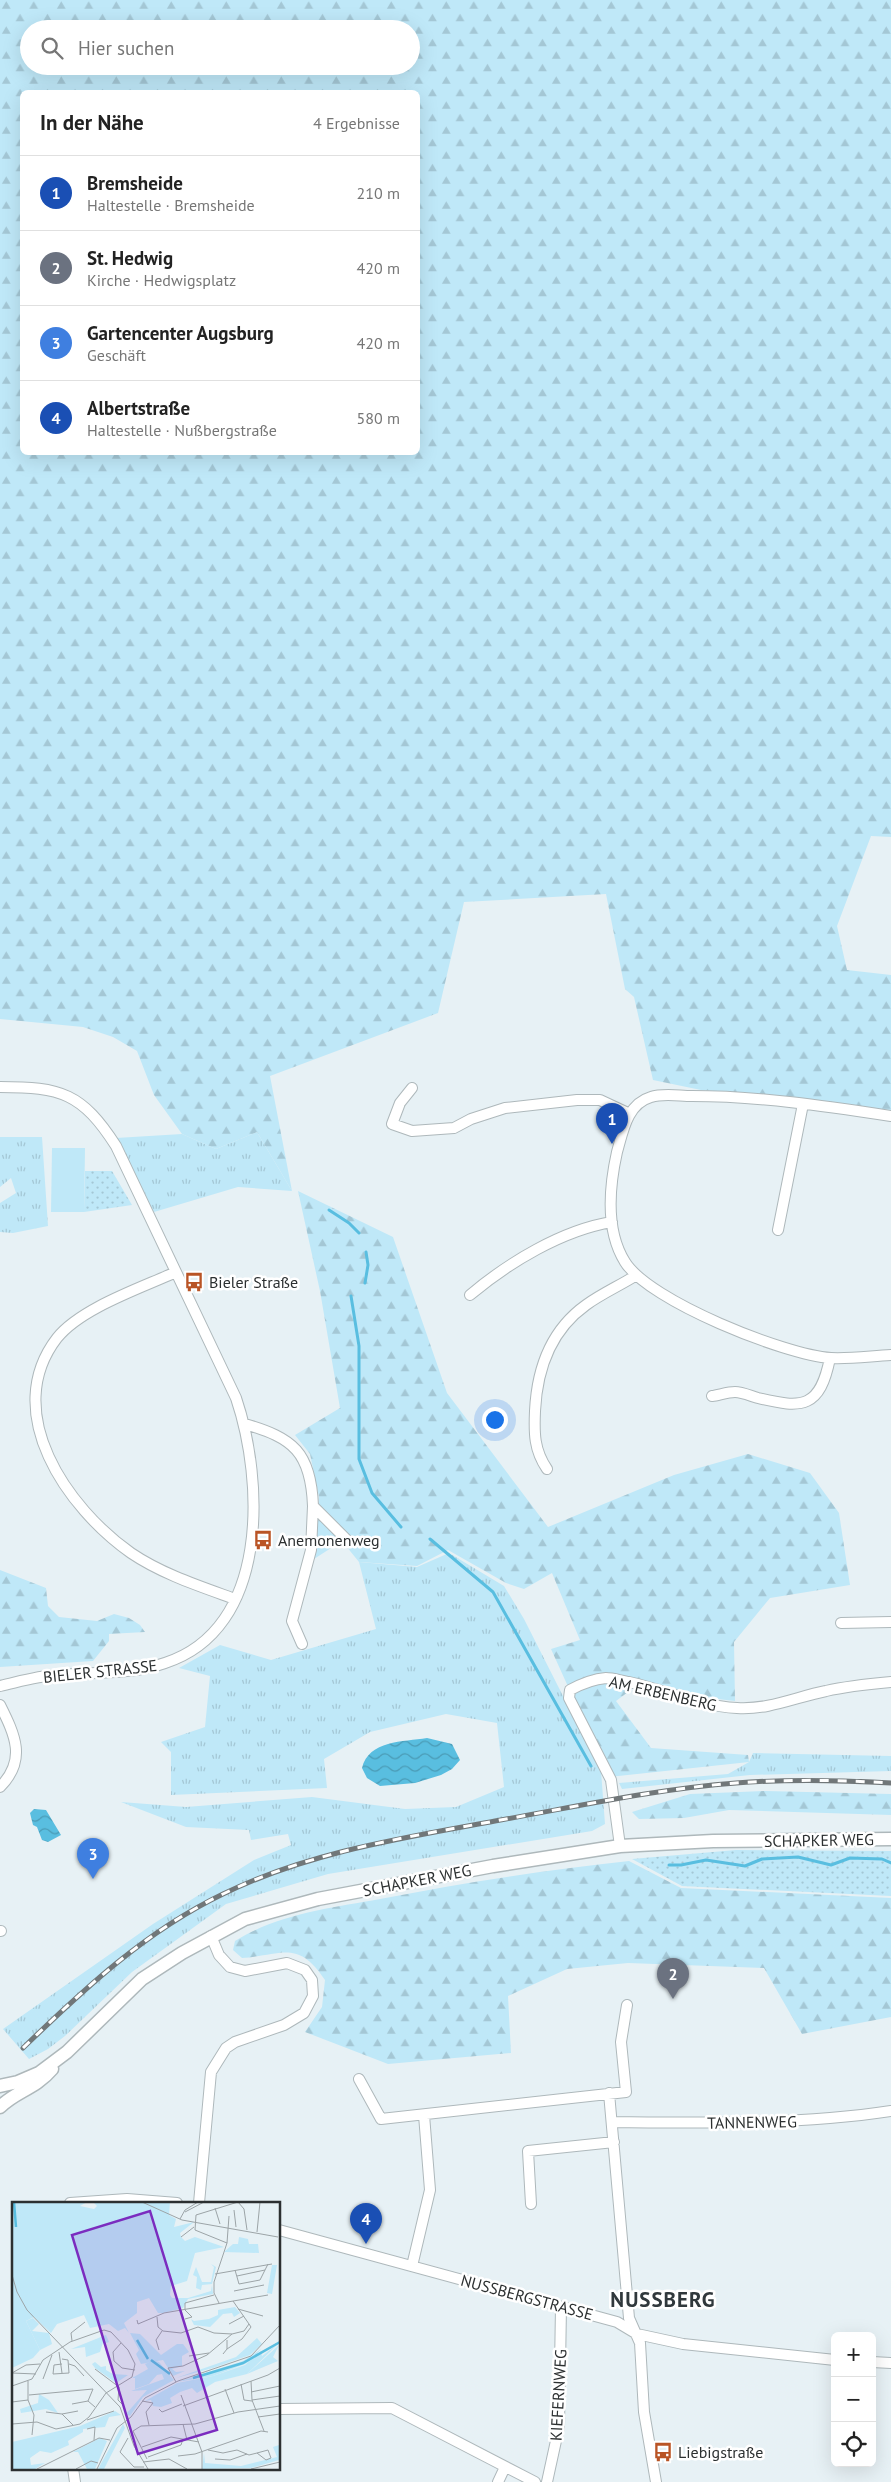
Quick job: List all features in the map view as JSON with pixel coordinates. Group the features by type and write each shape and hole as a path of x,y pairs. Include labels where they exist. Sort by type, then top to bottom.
{"street":[{"name":"BIELER STRASSE","path":"0,1087 54,1090 91,1111 116,1146 224,1371 244,1424 254,1478 254,1516 249,1556 234,1599 219,1624 205,1640 184,1656 165,1664 146,1668 53,1675 0,1686"},
{"path":"412,1088 400,1102 392,1124 412,1131 454,1128 471,1119 505,1108 571,1101 600,1100 630,1114"},
{"path":"891,1116 803,1104 715,1096 652,1097 641,1102 630,1114 619,1146 611,1184 612,1222 617,1245 624,1261 634,1276 704,1316 785,1347 830,1358 891,1355"},
{"path":"778,1230 803,1104"},
{"path":"470,1295 499,1271 547,1245 579,1231 612,1222"},
{"path":"176,1272 82,1316 58,1337 45,1356 38,1376 34,1399 38,1432 57,1475 71,1496 87,1516 108,1535 154,1566 234,1599"},
{"path":"547,1469 537,1454 534,1424 539,1374 546,1355 555,1338 572,1317 586,1305 634,1276"},
{"path":"712,1396 735,1392 786,1405 800,1404 813,1397 825,1381 830,1358"},
{"path":"244,1424 267,1431 294,1445 305,1464 312,1492 313,1506 311,1550 292,1621 302,1644"},
{"path":"313,1506 346,1539"},
{"path":"841,1623 891,1622"},
{"name":"AM ERBENBERG","path":"620,1846 611,1780 569,1698 570,1690 582,1683 607,1678 646,1686 692,1701 739,1708 787,1703 825,1691 854,1685 891,1682"},
{"path":"0,1705 16,1747 16,1762 8,1779 0,1787"},
{"name":"SCHAPKER WEG","path":"0,2086 18,2082 39,2073 67,2052 142,1980 211,1936 245,1919 318,1899 493,1866 620,1846 713,1841 891,1839"},
{"path":"199,2202 211,2072 226,2048 235,2042 284,2025 304,2012 313,1996 312,1980 305,1970 288,1963 244,1971 230,1968 219,1956 211,1936"},
{"path":"359,2079 381,2119 626,2092 621,2042 627,2005"},
{"path":"0,2107 8,2100 41,2082 67,2052"},
{"path":"609,2093 629,2318 637,2334 642,2353 644,2412 656,2482"},
{"name":"TANNENWEG","path":"613,2122 776,2122 891,2111"},
{"path":"412,2266 430,2190 424,2115"},
{"path":"531,2204 528,2151 614,2142"},
{"path":"81,2202 127,2198 167,2202"},
{"name":"NUSSBERGSTRASSE","path":"280,2230 617,2322 637,2334 711,2348 831,2360"},
{"name":"KIEFERNWEG","path":"547,2482 559,2427 561,2307"},
{"path":"876,2362 891,2363"},
{"path":"280,2408 392,2408 535,2482"},
{"path":"498,2482 505,2467"}],"green space":[{"path":"0,0 891,0 891,837 871,836 837,926 847,970 891,975 891,1112 802,1098 701,1090 653,1080 634,997 625,989 606,894 464,902 438,1013 270,1076 292,1191 257,1132 216,1149 182,1134 154,1095 137,1051 113,1037 83,1027 0,1019"},
{"path":"257,1132 292,1191 238,1187 154,1212 116,1138 182,1134 216,1149"},
{"path":"0,1137 42,1137 48,1226 13,1233 0,1232 0,1203 16,1193 11,1178 0,1187"},
{"path":"52,1148 85,1148 84,1212 51,1212"},
{"path":"85,1171 112,1171 132,1205 84,1212"},
{"path":"298,1191 393,1237 447,1393 548,1527 674,1475 748,1454 810,1473 839,1513 850,1585 770,1598 734,1642 735,1701 632,1689 616,1701 651,1748 748,1755 749,1762 609,1777 551,1649 580,1640 552,1573 524,1589 506,1583 448,1550 417,1566 359,1562 342,1541 314,1559 319,1497 310,1454 295,1435 340,1408 320,1291"},
{"path":"449,1553 504,1586 524,1619 601,1771 605,1824 592,1831 328,1874 226,1904 132,1972 65,2036 48,2049 29,2059 3,2029 153,1924 254,1860 291,1845 288,1834 251,1840 249,1830 186,1827 121,1802 186,1807 312,1797 405,1809 456,1807 504,1787 497,1723 446,1714 370,1732 324,1759 327,1788 171,1795 171,1752 161,1742 205,1727 210,1676 179,1668 220,1645 271,1660 376,1629 359,1562 417,1567"},
{"path":"0,1570 46,1588 48,1606 59,1617 97,1621 114,1614 129,1618 140,1625 145,1632 109,1634 109,1641 93,1661 0,1667"},
{"path":"753,1753 891,1756 891,1771 750,1775 622,1789 619,1783 728,1774 749,1762"},
{"path":"765,1791 891,1794 891,1815 729,1810 684,1818 639,1819 632,1812 690,1794"},
{"path":"736,1850 891,1851 891,1896 682,1886 632,1859"},
{"path":"629,1861 681,1888 891,1898 891,2017 802,2034 764,1968 628,1963 567,1969 508,1996 511,2053 388,2064 305,2032 322,2007 325,1980 306,1959 288,1952 242,1958 233,1950 235,1941 252,1932 269,1924 305,1913 473,1882"}],"water":[{"path":"427,1738 452,1744 460,1760 452,1769 441,1775 415,1783 380,1786 367,1778 362,1768 366,1759 379,1747"},
{"path":"34,1809 46,1810 61,1835 48,1842 42,1840 37,1827 33,1825 30,1813"}],"waterway":[{"path":"329,1210 349,1223 359,1233"},
{"path":"365,1283 368,1265 366,1252"},
{"path":"351,1296 359,1346 359,1459 372,1493 401,1527"},
{"path":"430,1539 493,1592 591,1766"},
{"path":"669,1865 681,1865 706,1860 745,1866 762,1859 798,1857 831,1865 850,1858 882,1859 891,1863"}],"railway":[{"path":"23,2048 93,1983 142,1943 168,1925 223,1894 289,1867 391,1840 615,1799 675,1790 774,1781 891,1783"}],"place":[{"name":"Bremsheide","path":"612,1144"},
{"name":"Bieler Straße","path":"194,1282"},
{"name":"Anemonenweg","path":"263,1540"},
{"name":"Gartencenter Augsburg","path":"93,1879"},
{"name":"St. Hedwig","path":"673,1999"},
{"name":"Albertstraße","path":"366,2244"},
{"name":"Liebigstraße","path":"663,2452"}],"district":[{"name":"NUSSBERG","path":"663,2299"}]}
